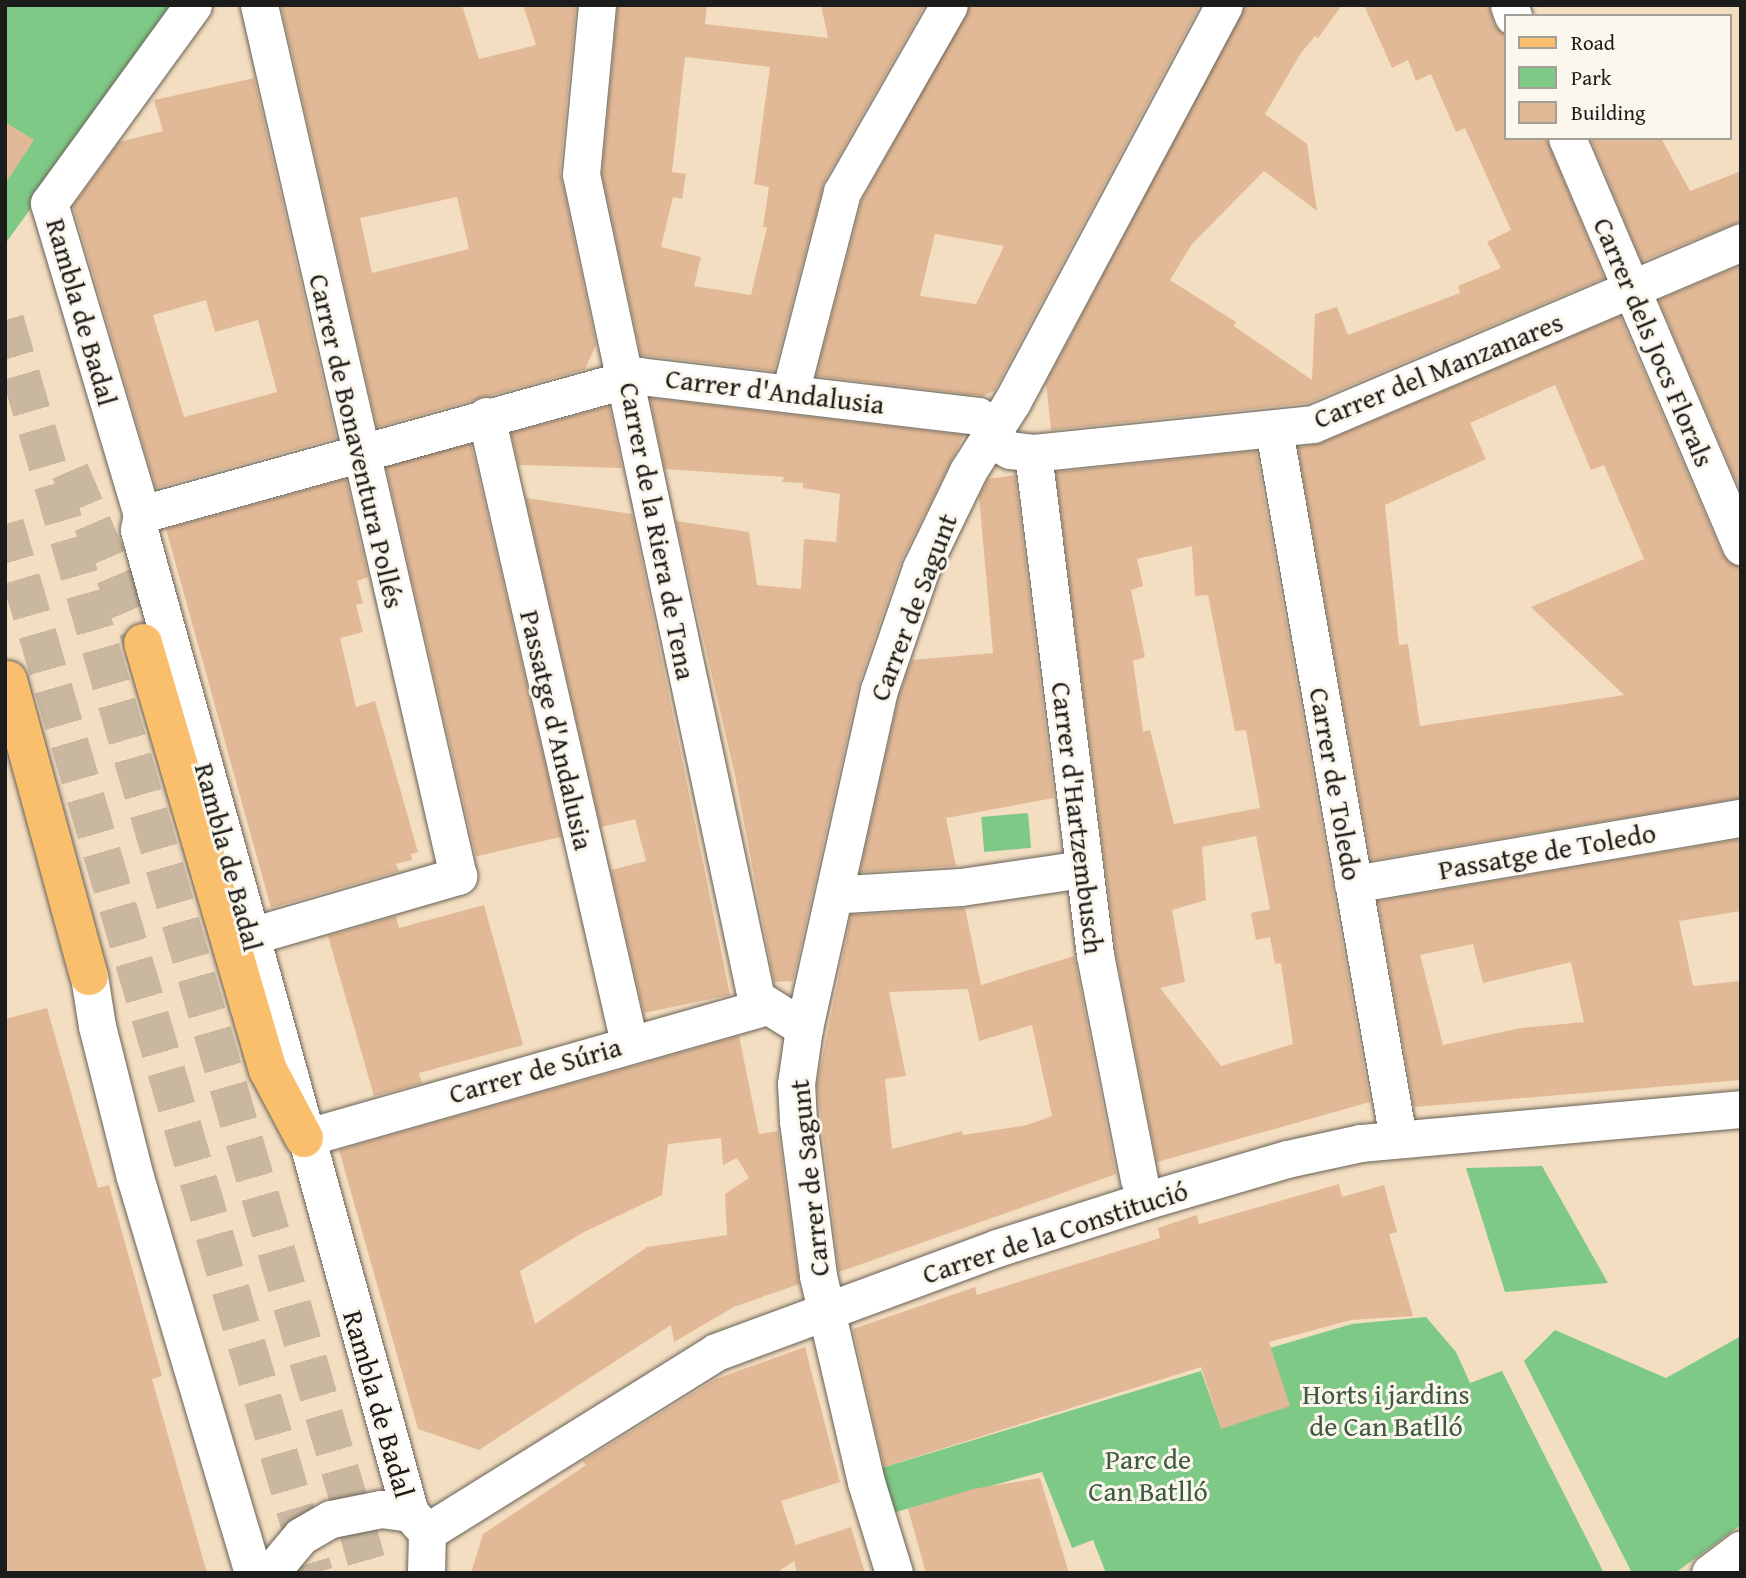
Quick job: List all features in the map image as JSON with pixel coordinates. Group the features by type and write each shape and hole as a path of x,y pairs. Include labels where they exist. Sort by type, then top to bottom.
{"main road":[{"path":"143,643 268,1070 304,1138"},
{"path":"8,680 89,976"}],"street":[{"name":"Rambla de Badal","path":"193,5 49,203 142,514 139,530 299,1104 304,1138 418,1522 426,1573"},
{"name":"Carrer de Bonaventura Pollés","path":"251,936 458,876 359,456 259,5"},
{"name":"Carrer de la Riera de Tena","path":"597,5 581,174 628,379 756,998 766,1006"},
{"path":"790,393 842,192 949,5"},
{"name":"Carrer de Sagunt","path":"894,1573 866,1482 824,1309 798,1121 798,1061 804,1028 878,690 921,568 968,471 990,439 1224,5"},
{"name":"Carrer dels Jocs Florals","path":"1568,140 1741,546"},
{"name":"Carrer del Manzanares","path":"990,439 1010,450 1033,453 1313,424 1741,242"},
{"name":"Carrer d'Andalusia","path":"142,514 359,456 486,416 628,379 652,376 978,416 987,424 990,439"},
{"name":"Passatge d'Andalusia","path":"486,416 629,1043"},
{"name":"Carrer de Toledo","path":"1274,430 1398,1138"},
{"name":"Carrer d'Hartzembusch","path":"1033,453 1083,869 1139,1180"},
{"name":"Passatge de Toledo","path":"1353,884 1741,818"},
{"path":"845,894 961,887 1083,869"},
{"path":"89,976 97,1026 135,1177 253,1573"},
{"path":"766,1006 804,1028"},
{"name":"Carrer de Súria","path":"304,1138 766,1006"},
{"name":"Carrer de la Constitució","path":"418,1522 716,1352 824,1309 1144,1201 1287,1159 1398,1138 1741,1109"},
{"name":"Rambla de Badal","path":"270,1573 301,1536 331,1519 381,1509 418,1522"},
{"path":"1710,1573 1741,1550"}],"green space":[{"path":"5,5 178,5 5,244"},
{"path":"1028,813 1031,848 984,852 981,817"},
{"path":"1542,1166 1608,1283 1505,1292 1466,1168"},
{"name":"Parc de Can Batlló","path":"1426,1317 1456,1352 1470,1383 1502,1371 1604,1573 1106,1573 1093,1540 1072,1548 1042,1472 892,1513 878,1469 1201,1371 1221,1428 1270,1348 1352,1324"},
{"path":"1555,1330 1666,1378 1741,1336 1741,1525 1675,1573 1632,1573 1524,1361"}],"building":[{"path":"281,5 462,5 479,59 536,45 523,5 576,5 560,172 596,345 585,369 377,427","holes":["457,197 469,249 372,273 360,218"]},
{"path":"618,5 707,5 705,24 828,38 821,5 925,5 824,182 774,371 641,355 602,173","holes":["685,57 770,67 754,184 769,187 763,227 767,227 751,295 694,286 701,257 661,247 673,197 682,199 686,174 672,172"]},
{"path":"970,5 1200,5 994,391 983,396 816,376 862,200","holes":["935,234 1004,246 976,304 920,296"]},
{"path":"1245,5 1342,5 1318,38 1315,36 1301,53 1265,114 1307,144 1317,211 1264,171 1192,244 1170,280 1236,322 1234,326 1312,380 1315,314 1337,307 1348,335 1460,293 1458,286 1501,268 1487,242 1511,230 1465,128 1456,132 1431,74 1416,81 1408,60 1392,68 1364,5 1489,5 1494,24 1504,33 1504,140 1547,140 1604,278 1308,403 1051,430 1046,383"},
{"path":"254,78 336,438 156,488 73,206 119,142 163,131 154,100","holes":["206,300 215,332 258,320 277,392 184,417 153,315"]},
{"path":"5,122 34,140 5,184"},
{"path":"1591,140 1662,140 1690,191 1741,171 1741,221 1642,261"},
{"path":"1741,265 1741,492 1659,300"},
{"path":"1620,316 1722,554 1741,567 1741,798 1371,860 1298,447 1321,443","holes":["1555,385 1591,470 1604,465 1644,559 1531,607 1624,695 1420,726 1408,644 1399,645 1385,505 1486,459 1470,423"]},
{"path":"650,398 964,435 902,559 859,683 793,981 774,982 735,775 676,521 749,532 757,585 801,589 804,539 836,542 840,494 803,488 803,483 782,482 784,477 665,469"},
{"path":"609,406 622,468 519,465 511,433"},
{"path":"471,444 562,837 476,856 385,464"},
{"path":"1256,451 1370,1102 1157,1162 1116,952 1056,472","holes":["1192,546 1195,596 1208,595 1235,731 1246,730 1260,808 1174,824 1150,730 1143,732 1133,661 1145,657 1131,590 1143,586 1137,559","1256,836 1270,909 1251,913 1256,940 1270,937 1275,964 1281,963 1293,1044 1221,1066 1160,988 1185,982 1172,910 1206,900 1202,847"]},
{"path":"1015,475 1054,798 946,818 956,866 860,872 899,696 912,660 993,653 979,497 988,479"},
{"path":"346,479 368,577 357,581 363,603 356,605 363,632 340,638 356,707 375,701 418,852 411,854 412,860 396,864 399,871 271,908 166,529"},
{"path":"526,498 632,514 730,995 644,1013 611,870 646,861 635,819 601,827"},
{"path":"1741,839 1741,911 1679,921 1693,986 1741,981 1741,1080 1414,1107 1378,901","holes":["1473,944 1483,983 1571,962 1584,1022 1521,1028 1443,1045 1420,955"]},
{"path":"484,905 523,1045 419,1073 422,1083 374,1096 328,936 396,916 399,928"},
{"path":"965,908 981,985 1074,956 1116,1174 839,1272 817,1085 851,915","holes":["968,989 979,1041 1032,1025 1052,1116 1027,1125 963,1135 962,1131 892,1149 885,1079 906,1076 889,992"]},
{"path":"47,1008 98,1188 109,1185 162,1376 152,1379 207,1573 5,1573 5,1019"},
{"path":"739,1036 759,1134 778,1131 799,1284 734,1307 674,1342 671,1325 479,1450 418,1429 339,1150","holes":["721,1138 723,1165 737,1158 749,1178 725,1194 727,1235 647,1247 535,1324 520,1271 582,1233 662,1195 668,1144"]},
{"path":"1339,1184 1342,1197 1384,1185 1397,1232 1389,1234 1413,1316 1351,1320 1269,1342 1290,1406 1221,1429 1201,1367 884,1467 853,1329 975,1287 977,1295 1160,1238 1158,1228 1197,1215 1199,1224"},
{"path":"805,1347 840,1482 781,1501 796,1545 851,1527 865,1573 797,1573 794,1561 776,1573 471,1573 483,1534 586,1465 583,1461 716,1379"},
{"path":"1040,1478 1069,1573 926,1573 908,1509 973,1489"}],"tunnel":[{"path":"5,320 370,1573"},
{"path":"70,471 143,643"},
{"path":"5,524 314,1573"}],"park label":[{"name":"Horts i jardins de Can Batlló","path":"1386,1410"}]}
